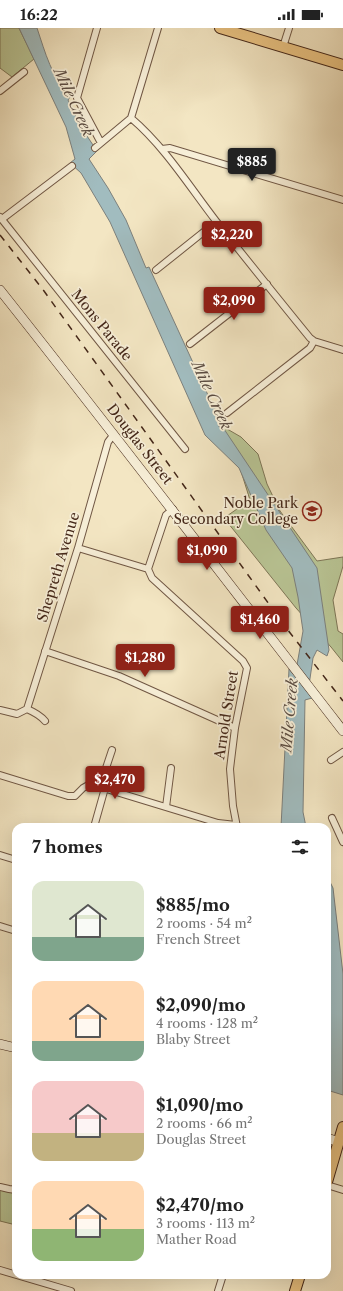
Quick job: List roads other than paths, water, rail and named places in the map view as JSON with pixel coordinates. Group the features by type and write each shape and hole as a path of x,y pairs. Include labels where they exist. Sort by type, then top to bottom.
{"main road":[{"path":"220,28 343,65"},
{"name":"Douglas Street","path":"0,290 173,508 343,731"},
{"path":"0,1044 12,1047"},
{"path":"331,1170 343,1127"},
{"path":"331,1139 339,1142"},
{"path":"295,1291 299,1279"}],"street":[{"path":"97,28 77,98 101,142"},
{"path":"95,148 132,116 158,28"},
{"path":"283,47 289,28"},
{"path":"0,91 24,72"},
{"path":"132,116 140,121 142,127 162,150 216,222 310,338 314,341 343,350"},
{"path":"162,150 170,148 343,200"},
{"path":"1,218 72,166"},
{"name":"Mons Parade","path":"1,218 185,449"},
{"path":"156,270 216,222"},
{"path":"190,344 267,284"},
{"path":"227,413 310,348 314,341"},
{"name":"Shepreth Avenue","path":"27,709 78,548 108,442 114,434"},
{"path":"78,548 148,568 166,515 173,508"},
{"name":"Arnold Street","path":"148,568 152,578 243,661 247,668 235,728 230,768 233,806 236,823"},
{"path":"45,652 120,676 235,728"},
{"path":"0,710 17,714 27,709 33,711 45,721"},
{"path":"95,823 102,787 112,750"},
{"path":"331,760 343,752"},
{"path":"166,807 171,768"},
{"path":"0,775 68,796 75,796 83,788 90,784 218,823"},
{"path":"332,818 343,842"},
{"path":"0,855 12,859"},
{"path":"0,926 12,930"},
{"path":"331,1186 343,1190"},
{"path":"0,1187 12,1190"},
{"path":"0,1270 12,1274"},
{"path":"30,1279 71,1291"},
{"path":"218,1291 222,1279"}],"water":[{"name":"Mile Creek","path":"19,28 37,28 46,55 58,82 70,97 68,100 81,127 97,151 89,159 108,188 126,220 146,268 149,267 213,406 219,415 219,427 222,426 317,568 329,650 327,656 317,650 313,658 308,692 312,698 305,700 303,812 305,823 281,823 289,669 295,676 303,631 292,568 266,530 239,468 205,435 110,222 81,173 70,163 75,159 66,127"},
{"path":"331,884 333,888 343,974 343,1095 331,1091"}],"railway":[{"path":"0,235 44,291 284,625 343,701"}],"place":[{"name":"Noble Park Secondary College","path":"312,511"}]}
